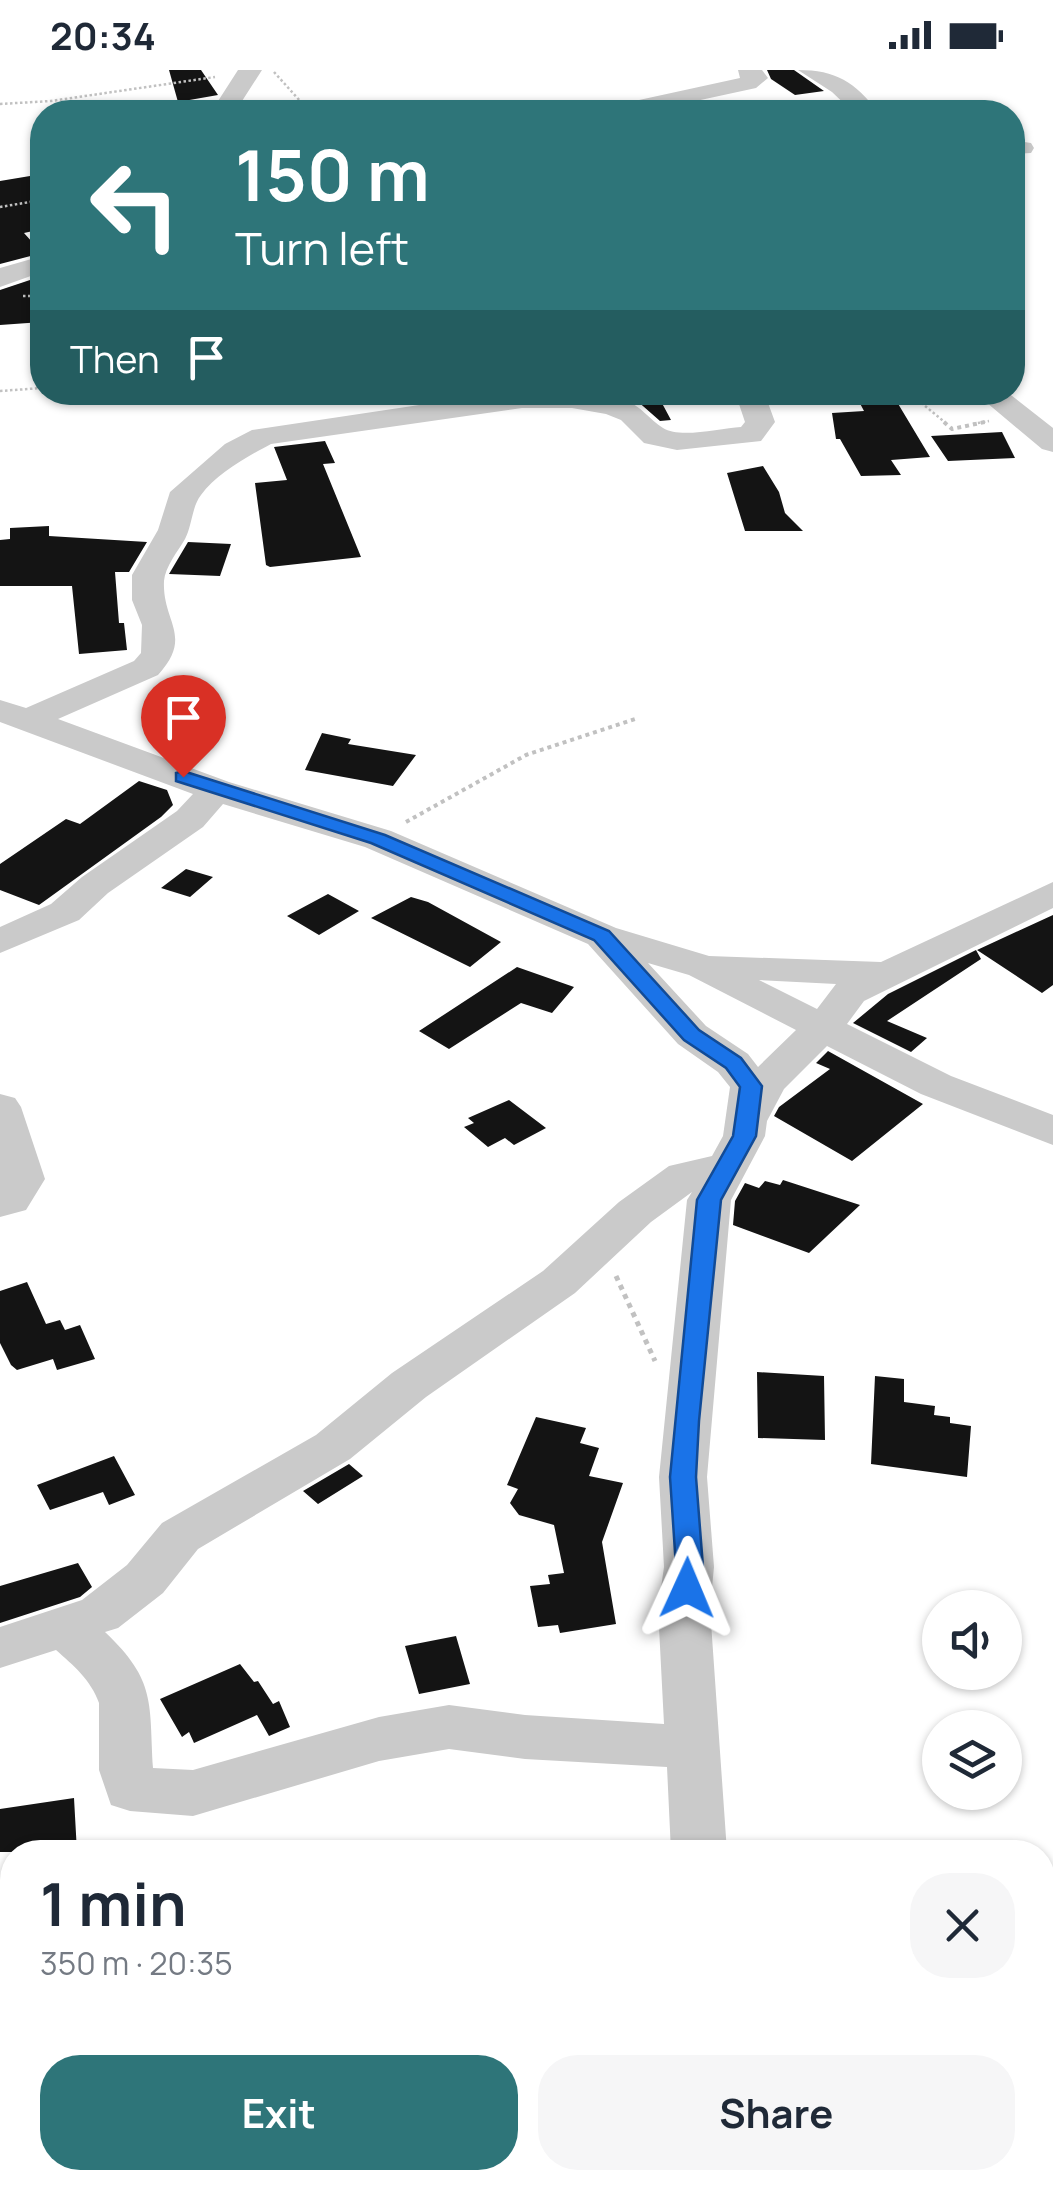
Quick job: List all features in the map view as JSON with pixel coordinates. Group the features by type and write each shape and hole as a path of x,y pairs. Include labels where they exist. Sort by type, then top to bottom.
{"street":[{"path":"230,100 249,70"},
{"path":"670,100 748,83 756,78 750,70"},
{"path":"810,70 840,87 854,100"},
{"path":"0,279 30,266"},
{"path":"14,715 146,668 158,656 159,626 148,600 148,575 174,530 186,492 236,450 275,434 314,405"},
{"path":"275,434 480,405"},
{"path":"608,405 638,419 655,438 710,440 750,435 760,422 754,405"},
{"path":"1003,405 1053,443"},
{"path":"14,715 216,790 378,839 602,936 704,967 936,1085 1053,1131"},
{"path":"0,941 65,912 95,885 190,819 216,790"},
{"path":"746,1121 767,1082 824,1026 850,992 1053,892"},
{"path":"602,936 692,1035 734,1063 751,1086 744,1136 709,1200 686,1421 683,1477 690,1567 684,1608 698,1840"},
{"path":"704,967 742,965 886,974"},
{"path":"0,1107 22,1180 11,1200 0,1202"},
{"path":"0,1648 100,1614 145,1579 180,1536 333,1447 423,1374 559,1282 635,1212 684,1176 727,1168"},
{"path":"64,1626 104,1661 128,1710 124,1767 130,1788 193,1793 379,1739 449,1727 525,1737 692,1746"}],"path":[{"path":"39,100 118,92 249,70"},
{"path":"272,70 299,100"},
{"path":"0,104 30,101"},
{"path":"0,207 30,202"},
{"path":"0,391 30,389"},
{"path":"924,405 952,429 983,424 997,405"},
{"path":"378,839 454,792 526,755 638,718"},
{"path":"598,1246 630,1302 668,1394 686,1421"}],"building":[{"path":"169,70 201,70 218,95 189,100 177,100"},
{"path":"767,70 794,70 824,91 795,95 771,79"},
{"path":"30,176 30,232 24,233 30,240 30,256 0,264 0,181"},
{"path":"30,280 30,323 0,325 0,290"},
{"path":"642,405 663,405 671,420 660,421"},
{"path":"861,405 899,405 930,457 891,460 901,475 861,476 840,439 836,439 832,413 864,411"},
{"path":"1002,432 1015,458 948,461 931,436"},
{"path":"325,441 335,463 323,464 361,557 270,567 266,565 255,483 287,480 274,447"},
{"path":"763,466 779,492 785,513 803,531 745,531 727,473"},
{"path":"49,526 49,536 147,542 129,572 115,572 119,623 124,623 127,650 79,654 72,586 0,586 0,540 10,539 10,528"},
{"path":"188,542 231,544 220,576 169,574"},
{"path":"322,733 351,739 348,744 416,755 393,786 305,770"},
{"path":"139,781 167,790 173,805 161,817 39,905 0,890 0,864 66,819 80,824"},
{"path":"186,869 213,877 190,897 161,888"},
{"path":"328,894 359,911 319,935 287,916"},
{"path":"411,897 428,902 501,942 470,967 371,918"},
{"path":"1053,915 1053,985 1042,993 977,950"},
{"path":"976,950 981,959 887,1021 927,1038 911,1052 853,1023 888,994"},
{"path":"517,967 574,987 552,1013 521,1003 449,1049 419,1031"},
{"path":"828,1051 923,1104 852,1161 774,1116 779,1107 830,1069 816,1063"},
{"path":"509,1100 546,1128 514,1145 505,1138 488,1147 464,1127 474,1123 468,1118"},
{"path":"783,1180 860,1205 809,1253 733,1225 735,1201 745,1183 759,1188 765,1181 780,1185"},
{"path":"27,1282 46,1324 60,1320 65,1330 80,1325 95,1359 57,1370 53,1359 17,1370 11,1365 0,1343 0,1291"},
{"path":"757,1372 824,1376 825,1440 758,1438"},
{"path":"875,1376 904,1379 904,1402 935,1406 934,1415 950,1417 950,1423 971,1426 967,1477 871,1464"},
{"path":"536,1417 586,1428 580,1443 599,1448 589,1476 623,1483 602,1542 616,1624 560,1633 558,1625 538,1627 530,1586 550,1584 548,1575 564,1573 554,1525 519,1515 510,1503 518,1489 507,1485"},
{"path":"114,1456 135,1495 109,1505 103,1492 50,1510 37,1485"},
{"path":"349,1464 363,1476 318,1504 303,1491"},
{"path":"78,1563 92,1587 80,1597 0,1623 0,1586"},
{"path":"456,1636 470,1684 419,1694 405,1646"},
{"path":"240,1664 254,1682 258,1681 273,1704 279,1701 290,1727 269,1736 257,1715 194,1743 189,1732 182,1737 160,1699"},
{"path":"74,1798 76,1840 0,1840 0,1809"}],"route":[{"path":"183,777 378,839 602,936 692,1035 734,1063 751,1086 744,1136 709,1200 686,1421 683,1477 690,1567 687,1588"}]}
